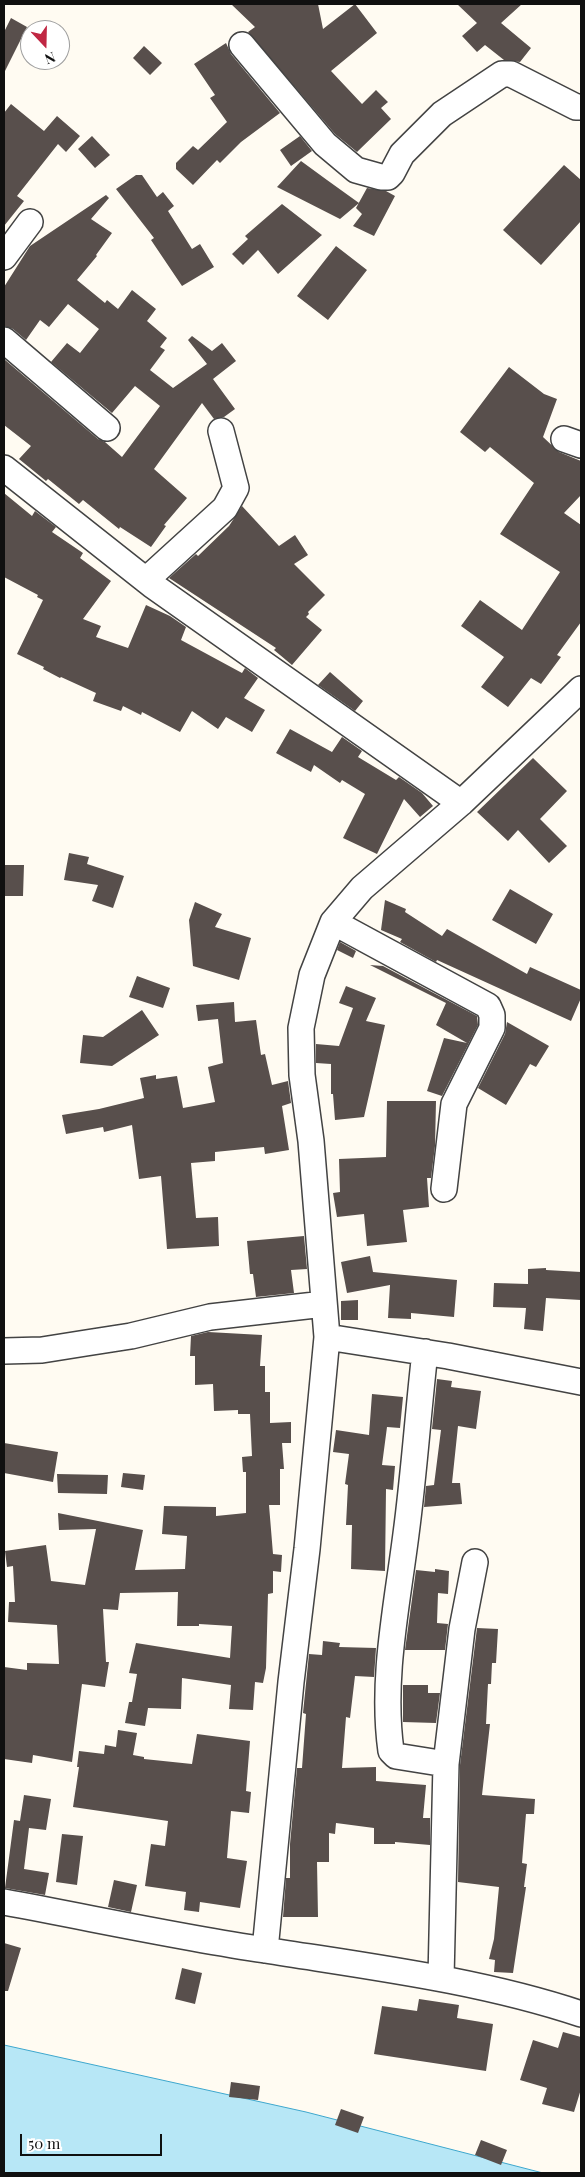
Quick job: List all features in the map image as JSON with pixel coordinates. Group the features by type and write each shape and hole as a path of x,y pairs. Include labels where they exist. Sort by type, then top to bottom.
{"street":[{"path":"242,45 325,144 356,170 381,177 388,177 392,173 402,154 442,114 502,74 511,74 576,107 581,106"},
{"path":"4,256 30,222"},
{"path":"4,340 107,428"},
{"path":"146,580 226,508 231,500 236,488 221,431"},
{"path":"4,468 146,580 461,803"},
{"path":"265,1950 327,1337 311,1141 302,1075 301,1028 312,976 333,922 362,888 461,803 581,689"},
{"path":"333,922 488,1006 492,1015 492,1028 454,1104 444,1188"},
{"path":"4,1351 42,1350 131,1336 210,1317 324,1304"},
{"path":"327,1337 425,1352 581,1382"},
{"path":"425,1352 406,1534 391,1653 388,1701 391,1751 396,1756 446,1764"},
{"path":"441,1978 446,1764 462,1630 475,1562"},
{"path":"4,1902 265,1950 350,1962 441,1978 551,2004 581,2014"}],"water":[{"path":"4,2045 306,2112 543,2173 4,2173"}],"building":[{"path":"231,4 318,4 323,29 355,4 377,33 331,71 362,104 376,90 388,102 381,108 391,119 357,152 335,134 248,32 255,27"},
{"path":"457,4 522,4 501,23 531,48 520,62 504,60 485,45 477,52 462,36 477,23"},
{"path":"11,18 20,23 20,41 4,73 4,32"},
{"path":"226,43 231,54 280,113 241,142 220,163 217,160 193,185 176,169 176,163 193,146 198,150 227,122 210,98 215,95 194,64"},
{"path":"144,46 162,63 150,75 133,58"},
{"path":"11,104 44,131 57,116 80,136 66,152 58,144 17,196 24,201 4,226 4,113"},
{"path":"92,136 110,155 95,168 78,149"},
{"path":"300,136 312,151 291,166 280,150"},
{"path":"301,161 359,203 340,219 277,187"},
{"path":"564,165 581,180 581,221 541,265 503,230"},
{"path":"136,175 142,175 157,197 163,192 174,206 168,211 192,249 200,244 214,267 182,286 151,240 154,238 116,189"},
{"path":"367,188 386,191 395,196 374,236 353,226 362,214 356,208"},
{"path":"106,195 109,198 91,219 112,233 97,256 77,280 105,303 107,300 118,309 132,290 156,309 147,321 167,338 160,347 165,350 150,370 173,388 207,364 188,340 192,336 212,351 222,343 236,361 213,379 235,409 224,417 214,419 202,403 154,469 187,498 164,525 166,526 151,547 120,527 119,529 83,500 79,504 19,459 31,446 4,425 4,359 122,457 160,406 135,386 112,413 51,362 67,343 80,353 99,329 68,304 49,327 40,320 26,340 13,329 4,326 4,287 30,246"},
{"path":"282,204 322,235 278,274 258,250 243,265 232,254 248,239 245,236"},
{"path":"336,246 367,270 328,320 297,296"},
{"path":"509,367 544,394 557,399 543,437 559,452 581,461 581,495 564,513 581,525 581,622 557,655 561,657 541,684 531,678 508,707 481,687 504,657 461,626 480,600 522,630 560,572 500,534 534,483 490,447 485,452 460,432"},
{"path":"4,493 32,516 35,511 56,527 52,532 83,553 80,558 111,581 83,619 101,626 96,637 128,648 146,605 170,616 186,627 181,640 242,673 245,668 258,678 244,698 265,710 252,732 226,717 218,729 192,711 180,732 142,712 141,715 123,706 121,711 93,701 96,693 60,678 43,669 44,667 17,654 43,600 37,597 38,595 4,577"},
{"path":"242,506 279,546 295,535 308,555 294,564 325,595 308,612 309,614 306,617 322,630 292,665 274,650 276,648 169,578 196,554 198,556 229,526"},
{"path":"330,672 363,701 355,711 318,685"},
{"path":"290,729 332,752 342,737 362,751 358,757 396,780 399,777 422,793 433,806 420,817 404,799 377,854 343,838 365,794 342,780 340,783 314,765 311,772 276,753"},
{"path":"533,758 567,791 540,819 567,846 549,863 518,830 508,841 477,812"},
{"path":"69,853 89,857 87,864 124,876 113,908 92,901 98,885 64,880"},
{"path":"4,865 24,865 23,896 4,896"},
{"path":"510,889 553,914 536,944 492,920"},
{"path":"385,900 406,909 405,912 442,936 447,929 527,974 530,967 581,990 581,998 571,1021 437,960 436,962 400,942 402,939 381,930"},
{"path":"195,902 222,914 215,927 251,938 239,980 193,966 189,920"},
{"path":"340,942 356,951 353,958 337,950"},
{"path":"370,965 383,966 477,1016 478,1025 442,1096 427,1091 444,1038 467,1043 436,1025 446,1003"},
{"path":"137,976 170,988 163,1008 129,997"},
{"path":"346,986 376,998 366,1021 385,1025 364,1117 335,1120 333,1094 331,1094 331,1064 316,1063 316,1044 339,1046 353,1008 339,1003"},
{"path":"234,1002 235,1022 256,1020 261,1055 265,1054 272,1085 288,1081 291,1103 282,1106 289,1150 265,1154 264,1147 215,1152 215,1161 191,1163 196,1218 218,1217 219,1246 167,1249 161,1176 139,1179 132,1125 104,1132 103,1127 66,1134 62,1115 99,1109 144,1098 140,1078 156,1075 156,1079 177,1076 183,1108 215,1102 208,1067 223,1063 218,1019 198,1021 196,1005"},
{"path":"142,1010 159,1035 112,1066 80,1063 83,1035 103,1037"},
{"path":"507,1022 549,1046 536,1067 530,1064 506,1105 478,1088 505,1034"},
{"path":"387,1101 436,1101 435,1146 431,1178 427,1178 429,1207 403,1210 407,1242 367,1246 364,1214 337,1217 333,1193 340,1192 339,1159 386,1157"},
{"path":"304,1236 307,1269 291,1270 294,1293 256,1297 253,1274 250,1274 247,1241"},
{"path":"370,1256 373,1272 457,1280 454,1317 411,1313 411,1319 388,1318 390,1285 347,1293 341,1262"},
{"path":"546,1268 546,1270 581,1272 581,1300 546,1298 543,1331 524,1329 526,1308 493,1307 494,1283 528,1284 528,1269"},
{"path":"358,1300 358,1320 341,1320 341,1301"},
{"path":"208,1332 262,1335 260,1366 265,1366 265,1392 270,1392 270,1423 291,1422 291,1443 282,1443 284,1469 280,1469 280,1505 269,1505 273,1554 282,1555 281,1572 273,1571 273,1593 268,1594 266,1668 263,1683 255,1682 253,1710 229,1709 231,1685 182,1678 181,1709 148,1708 145,1726 125,1723 129,1702 132,1702 137,1674 129,1673 136,1643 230,1658 232,1626 199,1624 199,1626 177,1626 178,1592 120,1593 118,1610 103,1609 106,1662 109,1662 105,1687 82,1684 72,1762 33,1755 32,1763 4,1759 4,1667 27,1670 27,1663 59,1664 57,1625 8,1622 9,1602 15,1602 13,1566 7,1567 5,1551 46,1545 51,1581 85,1585 96,1529 59,1530 58,1513 143,1530 135,1570 185,1569 187,1536 162,1534 164,1506 216,1507 216,1516 246,1513 246,1472 243,1472 242,1457 252,1456 250,1414 238,1414 238,1410 214,1411 213,1384 195,1385 195,1356 190,1356 191,1336"},
{"path":"437,1379 452,1381 451,1387 481,1391 476,1429 458,1426 452,1483 460,1483 462,1504 424,1507 426,1486 434,1485 441,1430 432,1429"},
{"path":"372,1394 403,1397 400,1428 387,1427 382,1465 395,1466 393,1490 386,1489 385,1571 351,1569 352,1525 346,1525 348,1485 345,1484 349,1454 333,1452 336,1430 369,1435"},
{"path":"4,1443 58,1452 53,1482 4,1473"},
{"path":"123,1473 145,1475 143,1490 121,1487"},
{"path":"57,1474 108,1475 107,1494 58,1493"},
{"path":"435,1569 449,1571 448,1594 438,1593 437,1623 448,1624 445,1650 405,1650 416,1570 435,1572"},
{"path":"477,1628 498,1629 496,1663 492,1663 491,1684 488,1684 486,1724 490,1724 482,1795 535,1799 534,1814 526,1814 522,1863 527,1864 524,1887 526,1887 513,1973 494,1972 495,1960 489,1959 494,1939 499,1887 458,1882 460,1765"},
{"path":"323,1641 340,1643 339,1647 376,1648 374,1677 355,1676 350,1718 346,1717 342,1768 376,1767 376,1781 426,1785 423,1818 430,1818 430,1845 395,1842 395,1844 374,1844 374,1828 336,1823 335,1834 329,1833 329,1862 317,1862 318,1917 283,1917 286,1878 290,1878 290,1844 297,1768 302,1768 306,1714 303,1713 309,1654 322,1655"},
{"path":"403,1685 428,1685 428,1693 440,1693 436,1723 403,1722"},
{"path":"118,1730 137,1733 133,1755 144,1757 144,1759 192,1764 197,1734 250,1741 246,1791 251,1792 249,1813 231,1811 227,1858 247,1861 240,1908 200,1902 199,1912 184,1910 186,1892 145,1886 151,1844 165,1846 168,1821 73,1807 79,1767 77,1767 79,1751 104,1754 105,1745 116,1747"},
{"path":"24,1795 51,1799 46,1830 29,1828 24,1869 49,1873 45,1895 5,1888 14,1820 20,1821"},
{"path":"62,1834 83,1836 77,1885 56,1882"},
{"path":"114,1880 137,1885 131,1912 108,1907"},
{"path":"4,1943 21,1948 8,1991 4,1991"},
{"path":"182,1968 202,1973 195,2004 175,1999"},
{"path":"419,1999 459,2005 457,2018 493,2024 486,2071 374,2054 382,2006 417,2011"},
{"path":"563,2032 581,2037 581,2089 574,2112 542,2104 547,2088 520,2080 533,2040 558,2048"},
{"path":"231,2082 260,2086 258,2100 229,2097"},
{"path":"341,2109 364,2117 358,2133 335,2125"},
{"path":"481,2140 507,2150 501,2165 475,2155"}]}
